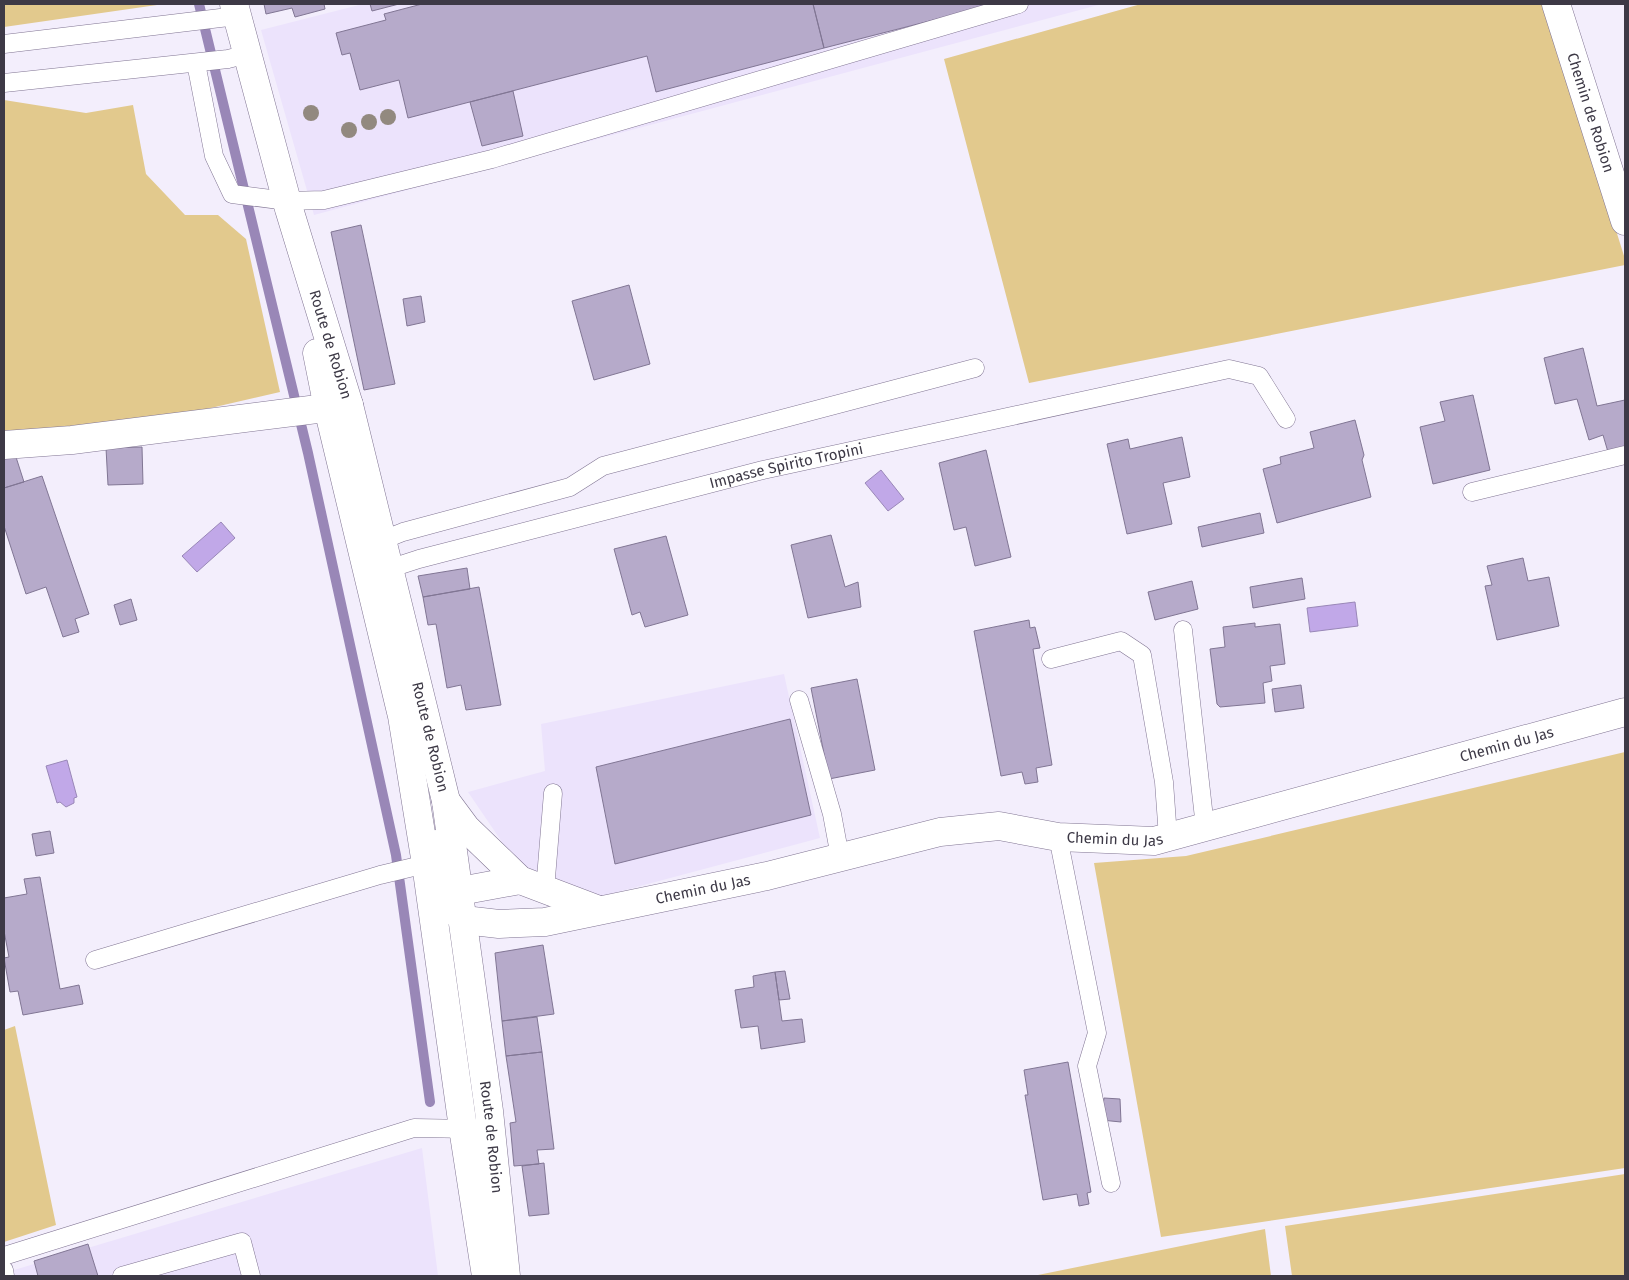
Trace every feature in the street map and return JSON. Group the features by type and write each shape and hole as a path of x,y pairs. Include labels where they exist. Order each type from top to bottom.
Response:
{"street":[{"name":"Chemin de Robion","path":"1556,4 1625,221"},
{"name":"Route de Robion","path":"236,10 288,205 380,572 446,801 458,904 491,1131 506,1276"},
{"name":"Route de Robion","path":"338,406 383,540 380,572 426,864 486,1276"},
{"path":"4,445 72,440 338,406"},
{"name":"Chemin du Jas","path":"458,904 499,924 545,922 767,876 940,832 999,826 1058,837 1154,841 1625,712"},
{"path":"402,716 420,753 444,891 458,904"},
{"path":"446,801 466,828 520,880 599,910"},
{"path":"437,941 440,920 458,904 520,880"}],"lane":[{"path":"196,63 214,156 232,194 288,205 324,200 492,159 1019,4"},
{"path":"4,44 236,10"},
{"path":"4,83 196,63 228,59 248,54"},
{"path":"383,540 403,532 570,486 603,466 976,368"},
{"name":"Impasse Spirito Tropini","path":"380,572 418,559 763,470 1229,369 1259,376 1286,419"},
{"path":"1472,492 1625,455"},
{"path":"1183,630 1205,827"},
{"path":"1051,659 1121,641 1142,655 1164,782 1168,837"},
{"path":"799,700 832,814 840,857"},
{"path":"546,890 553,793"},
{"path":"1058,837 1097,1033 1087,1066 1111,1184"},
{"path":"95,960 380,875 426,864"},
{"path":"4,1256 414,1128 463,1128 491,1131"},
{"path":"122,1276 242,1242 251,1276"},
{"path":"4,1270 5,1276"}],"shaded area":[{"path":"4,4 164,4 4,27"},
{"path":"363,4 1102,4 314,215 261,30"},
{"path":"1141,4 1545,4 1625,259 1625,265 1029,383 944,59"},
{"path":"4,100 86,113 133,105 146,174 185,215 218,215 246,239 280,392 133,426 4,435"},
{"path":"881,470 904,499 888,511 865,483"},
{"path":"221,522 235,538 197,572 182,556"},
{"path":"1355,602 1358,626 1310,632 1307,608"},
{"path":"784,674 820,838 599,897 519,867 468,792 545,771 541,724"},
{"path":"1625,752 1625,1168 1161,1237 1094,863 1186,856"},
{"path":"67,760 77,797 74,798 74,803 66,807 60,802 57,803 46,766"},
{"path":"15,1026 56,1225 4,1242 4,1030"},
{"path":"422,1148 438,1276 4,1276 4,1273"},
{"path":"1625,1174 1625,1276 1292,1276 1285,1226"},
{"path":"1265,1229 1271,1276 1033,1276"}],"building":[{"path":"264,4 324,4 325,9 295,17 292,8 266,14"},
{"path":"370,4 399,4 372,11"},
{"path":"422,4 813,4 824,48 656,92 647,56 408,118 399,80 360,90 350,53 342,55 336,33 386,20 384,14"},
{"path":"813,4 996,4 824,48"},
{"path":"513,91 523,136 482,146 470,102"},
{"path":"361,225 395,384 364,390 331,232"},
{"path":"629,285 650,364 594,380 572,301"},
{"path":"421,296 425,322 407,326 403,299"},
{"path":"1583,348 1597,406 1625,400 1625,447 1608,452 1603,435 1589,440 1577,399 1555,404 1544,358"},
{"path":"1473,395 1490,470 1433,484 1420,427 1445,421 1440,402"},
{"path":"1355,420 1364,455 1362,460 1371,497 1277,523 1263,469 1281,464 1280,457 1314,448 1310,432"},
{"path":"1182,437 1190,477 1163,483 1172,524 1127,534 1107,444 1128,439 1130,449"},
{"path":"142,447 143,484 108,485 106,448"},
{"path":"986,450 1011,557 975,566 966,527 954,530 939,463"},
{"path":"4,454 15,454 24,482 4,488"},
{"path":"42,476 89,614 75,619 79,632 63,637 46,587 26,594 4,526 4,488"},
{"path":"1260,513 1264,533 1202,547 1198,527"},
{"path":"831,535 845,587 858,582 861,607 808,618 791,545"},
{"path":"666,536 688,615 645,627 640,612 632,615 614,549"},
{"path":"1523,558 1528,581 1549,577 1559,626 1497,640 1485,586 1492,585 1487,566"},
{"path":"467,568 470,589 423,597 418,576"},
{"path":"1302,578 1305,599 1253,608 1250,587"},
{"path":"1192,581 1198,609 1155,620 1148,592"},
{"path":"479,587 501,705 466,710 461,685 447,688 436,624 428,625 423,597"},
{"path":"131,599 137,620 120,625 114,605"},
{"path":"1029,620 1030,628 1035,627 1040,648 1033,649 1052,765 1036,768 1038,782 1025,784 1022,772 1001,776 974,631"},
{"path":"1255,623 1255,627 1280,624 1285,664 1270,666 1272,681 1263,683 1265,703 1220,707 1217,704 1210,649 1225,647 1223,627"},
{"path":"857,679 875,770 829,779 811,688"},
{"path":"1301,685 1304,708 1275,712 1272,689"},
{"path":"790,719 811,815 615,864 596,767"},
{"path":"50,831 54,853 36,856 32,834"},
{"path":"40,877 60,989 79,985 83,1004 23,1015 18,991 10,992 4,958 9,957 4,931 4,898 27,894 24,879"},
{"path":"543,945 554,1014 502,1021 495,953"},
{"path":"785,971 790,999 779,1000 775,972"},
{"path":"775,972 782,1021 802,1019 805,1042 761,1049 758,1026 741,1028 735,990 754,987 753,976"},
{"path":"537,1017 542,1052 506,1056 502,1021"},
{"path":"542,1052 554,1149 537,1150 539,1164 514,1166 510,1123 516,1122 506,1056"},
{"path":"1068,1062 1091,1192 1087,1193 1089,1204 1079,1206 1077,1194 1043,1200 1025,1095 1028,1095 1024,1070"},
{"path":"1104,1098 1120,1099 1121,1122 1101,1120"},
{"path":"544,1163 549,1214 529,1216 522,1166"},
{"path":"88,1244 98,1276 38,1276 34,1261"}],"waterway":[{"path":"199,4 308,453 396,855 430,1102"}]}
